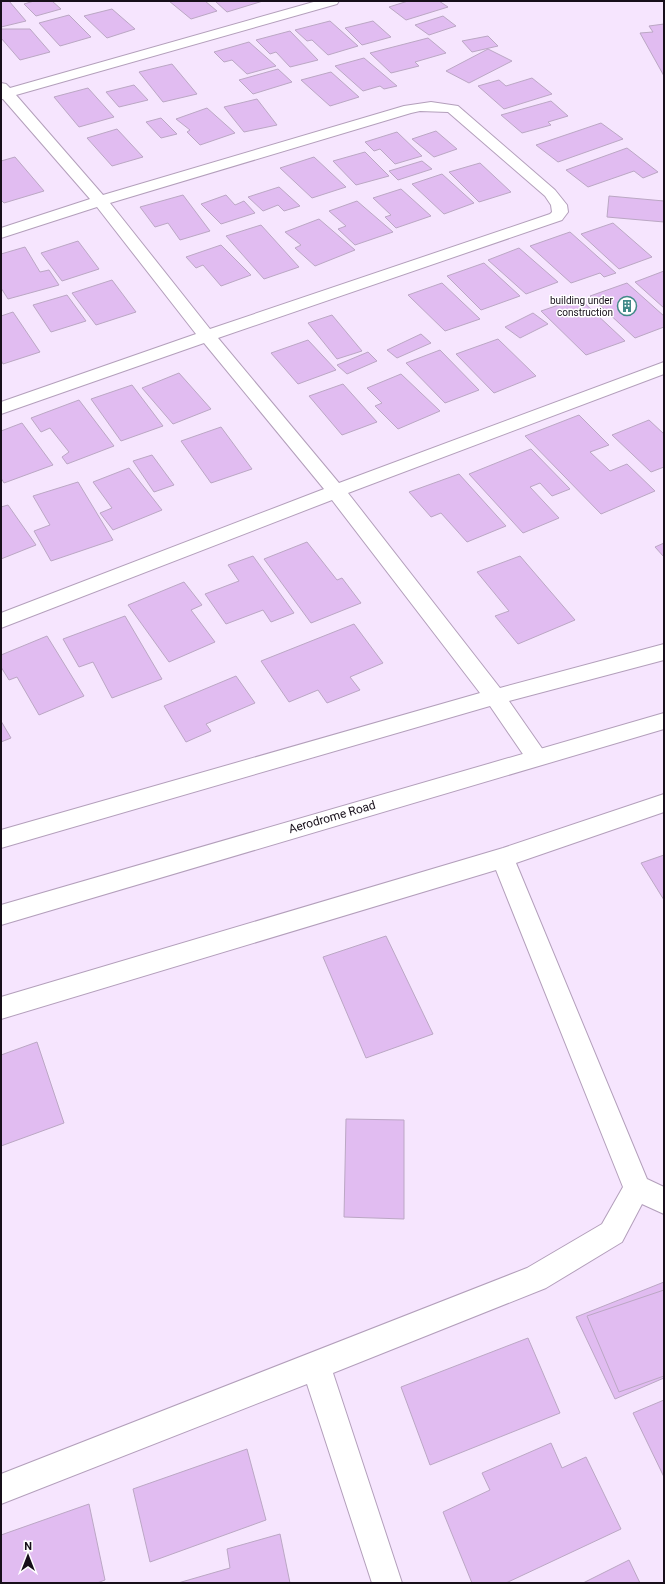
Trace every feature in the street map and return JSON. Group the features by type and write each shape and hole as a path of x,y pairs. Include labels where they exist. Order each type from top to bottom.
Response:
{"street":[{"path":"332,1 3,92 100,201 207,336 336,491 495,697 537,757"},
{"path":"1,232 408,109 430,106 442,106 453,109 550,193 558,205 560,212 556,217 1,408"},
{"path":"1,621 336,491 664,368"},
{"path":"1,840 495,697 664,652"},
{"name":"Aerodrome Road","path":"1,915 664,721"},
{"path":"1,1008 503,858 664,803"},
{"path":"503,858 637,1188 664,1201"},
{"path":"1,1489 536,1278 612,1233 637,1188"},
{"path":"316,1366 387,1583"}],"building":[{"path":"1,1 9,1 26,21 1,27"},
{"path":"34,1 52,1 61,9 36,16 24,4"},
{"path":"169,1 205,1 217,11 191,19"},
{"path":"215,1 263,1 227,12"},
{"path":"408,1 439,1 448,7 406,20 389,7"},
{"path":"112,9 135,29 107,38 84,16"},
{"path":"69,15 91,37 60,46 39,23"},
{"path":"443,16 456,26 429,35 415,25"},
{"path":"330,21 358,46 328,55 312,40 307,41 295,30"},
{"path":"373,21 391,37 362,45 345,28"},
{"path":"664,24 664,76 640,33 653,32 649,26"},
{"path":"1,29 30,29 50,52 20,60 1,38"},
{"path":"290,31 318,60 290,67 276,52 270,54 256,40"},
{"path":"488,36 498,46 472,52 462,41"},
{"path":"428,38 446,53 415,62 419,66 391,73 370,53"},
{"path":"249,42 276,66 247,74 232,60 224,62 214,52"},
{"path":"488,49 512,61 469,83 446,71"},
{"path":"364,58 397,86 384,89 380,86 363,91 335,66"},
{"path":"172,64 197,94 163,102 139,72"},
{"path":"278,69 292,82 253,94 239,80"},
{"path":"331,72 359,97 330,106 301,80"},
{"path":"532,78 552,94 504,109 478,86 499,80 506,86"},
{"path":"134,85 148,100 119,107 106,92"},
{"path":"88,88 114,117 79,127 54,97"},
{"path":"257,99 277,125 244,132 224,107"},
{"path":"551,101 568,116 548,122 551,125 522,133 501,115"},
{"path":"207,108 235,133 200,145 187,132 190,130 176,119"},
{"path":"161,118 177,134 161,138 146,122"},
{"path":"601,123 623,139 558,162 536,145"},
{"path":"117,129 143,157 112,166 87,138"},
{"path":"436,131 457,149 434,157 412,139"},
{"path":"397,132 422,156 395,164 380,149 374,151 365,142"},
{"path":"627,148 658,172 643,178 634,171 588,187 566,170"},
{"path":"365,152 389,176 356,185 333,161"},
{"path":"15,157 44,191 4,203 1,200 1,161"},
{"path":"314,157 346,187 312,198 280,168"},
{"path":"422,161 432,169 398,180 389,171"},
{"path":"480,163 511,192 479,202 449,172"},
{"path":"442,174 474,203 444,214 412,184"},
{"path":"279,187 300,206 284,211 278,205 263,211 248,197"},
{"path":"401,189 431,216 396,228 385,217 391,215 373,198"},
{"path":"183,195 210,231 180,240 168,223 155,227 140,207"},
{"path":"226,195 235,205 244,201 255,213 221,224 201,204"},
{"path":"609,196 664,201 664,222 607,217"},
{"path":"357,201 393,232 355,245 338,229 346,226 329,211"},
{"path":"319,219 355,250 315,266 295,248 301,245 285,232"},
{"path":"613,223 652,257 619,269 581,234"},
{"path":"261,225 299,267 264,279 226,236"},
{"path":"570,232 616,273 604,277 600,273 571,283 530,246"},
{"path":"78,241 99,269 62,281 41,253"},
{"path":"221,245 251,275 221,286 203,265 196,268 186,257"},
{"path":"25,247 40,272 49,270 59,285 8,299 1,288 1,254"},
{"path":"519,248 558,282 526,294 488,260"},
{"path":"484,263 520,296 481,310 447,276"},
{"path":"664,271 664,308 635,282"},
{"path":"112,280 136,312 96,325 72,293"},
{"path":"442,283 480,319 445,331 408,295"},
{"name":"building under construction","path":"627,283 664,316 664,327 635,338 590,296"},
{"path":"67,295 86,321 51,332 33,305"},
{"path":"579,298 625,341 586,355 541,311"},
{"path":"13,312 40,352 3,364 1,360 1,316"},
{"path":"533,313 548,324 520,338 505,327"},
{"path":"332,315 362,351 337,359 308,323"},
{"path":"421,334 431,343 397,358 387,350"},
{"path":"498,339 536,376 494,393 456,354"},
{"path":"308,340 336,370 298,384 271,353"},
{"path":"440,350 479,390 445,403 406,363"},
{"path":"368,352 377,361 347,374 337,365"},
{"path":"179,373 211,409 173,424 142,388"},
{"path":"401,374 440,411 398,429 375,406 382,403 367,388"},
{"path":"343,384 377,422 342,435 309,396"},
{"path":"132,385 163,426 121,441 91,399"},
{"path":"79,400 114,446 67,464 62,457 69,452 50,428 41,432 31,418"},
{"path":"579,415 609,445 590,452 610,471 627,464 655,491 601,514 525,436"},
{"path":"649,420 664,434 664,467 651,472 612,435"},
{"path":"22,423 53,465 4,483 1,478 1,431"},
{"path":"221,427 252,469 211,483 181,441"},
{"path":"531,449 570,489 552,496 540,483 530,487 559,518 523,533 469,474"},
{"path":"152,455 174,485 154,492 133,461"},
{"path":"129,468 162,510 113,530 100,513 112,508 93,482"},
{"path":"459,474 506,526 467,542 441,513 431,517 409,492"},
{"path":"78,482 113,540 51,561 34,531 50,525 33,496"},
{"path":"8,505 36,545 1,559 1,507"},
{"path":"307,542 337,580 342,578 361,603 311,623 264,559"},
{"path":"664,543 664,557 655,547"},
{"path":"253,556 294,613 271,622 263,610 226,624 205,594 239,581 228,565"},
{"path":"520,556 575,620 518,644 495,616 509,611 477,572"},
{"path":"184,582 202,605 191,610 215,642 169,662 128,605"},
{"path":"125,616 162,679 112,698 93,662 79,667 63,639"},
{"path":"354,624 383,663 350,677 360,690 327,703 318,690 289,702 261,661"},
{"path":"47,636 84,696 39,715 17,677 9,680 1,667 1,655"},
{"path":"236,676 255,703 206,724 211,731 186,742 164,706"},
{"path":"1,721 11,738 1,742"},
{"path":"664,855 664,900 641,863"},
{"path":"386,936 433,1034 366,1058 323,957"},
{"path":"37,1042 64,1123 1,1146 1,1055"},
{"path":"346,1119 404,1120 404,1219 344,1217"},
{"path":"664,1282 664,1378 615,1399 576,1317"},
{"path":"664,1290 664,1376 619,1392 587,1316"},
{"path":"528,1338 560,1413 430,1465 401,1387"},
{"path":"664,1400 664,1477 633,1413"},
{"path":"551,1443 562,1468 586,1457 621,1529 506,1583 472,1583 443,1512 490,1490 482,1473"},
{"path":"247,1449 266,1520 150,1562 133,1489"},
{"path":"89,1504 105,1580 97,1583 1,1583 1,1535"},
{"path":"280,1534 290,1583 178,1583 230,1568 227,1549"},
{"path":"629,1560 640,1583 583,1583"}],"place":[{"name":"building under construction","path":"627,306"}]}
